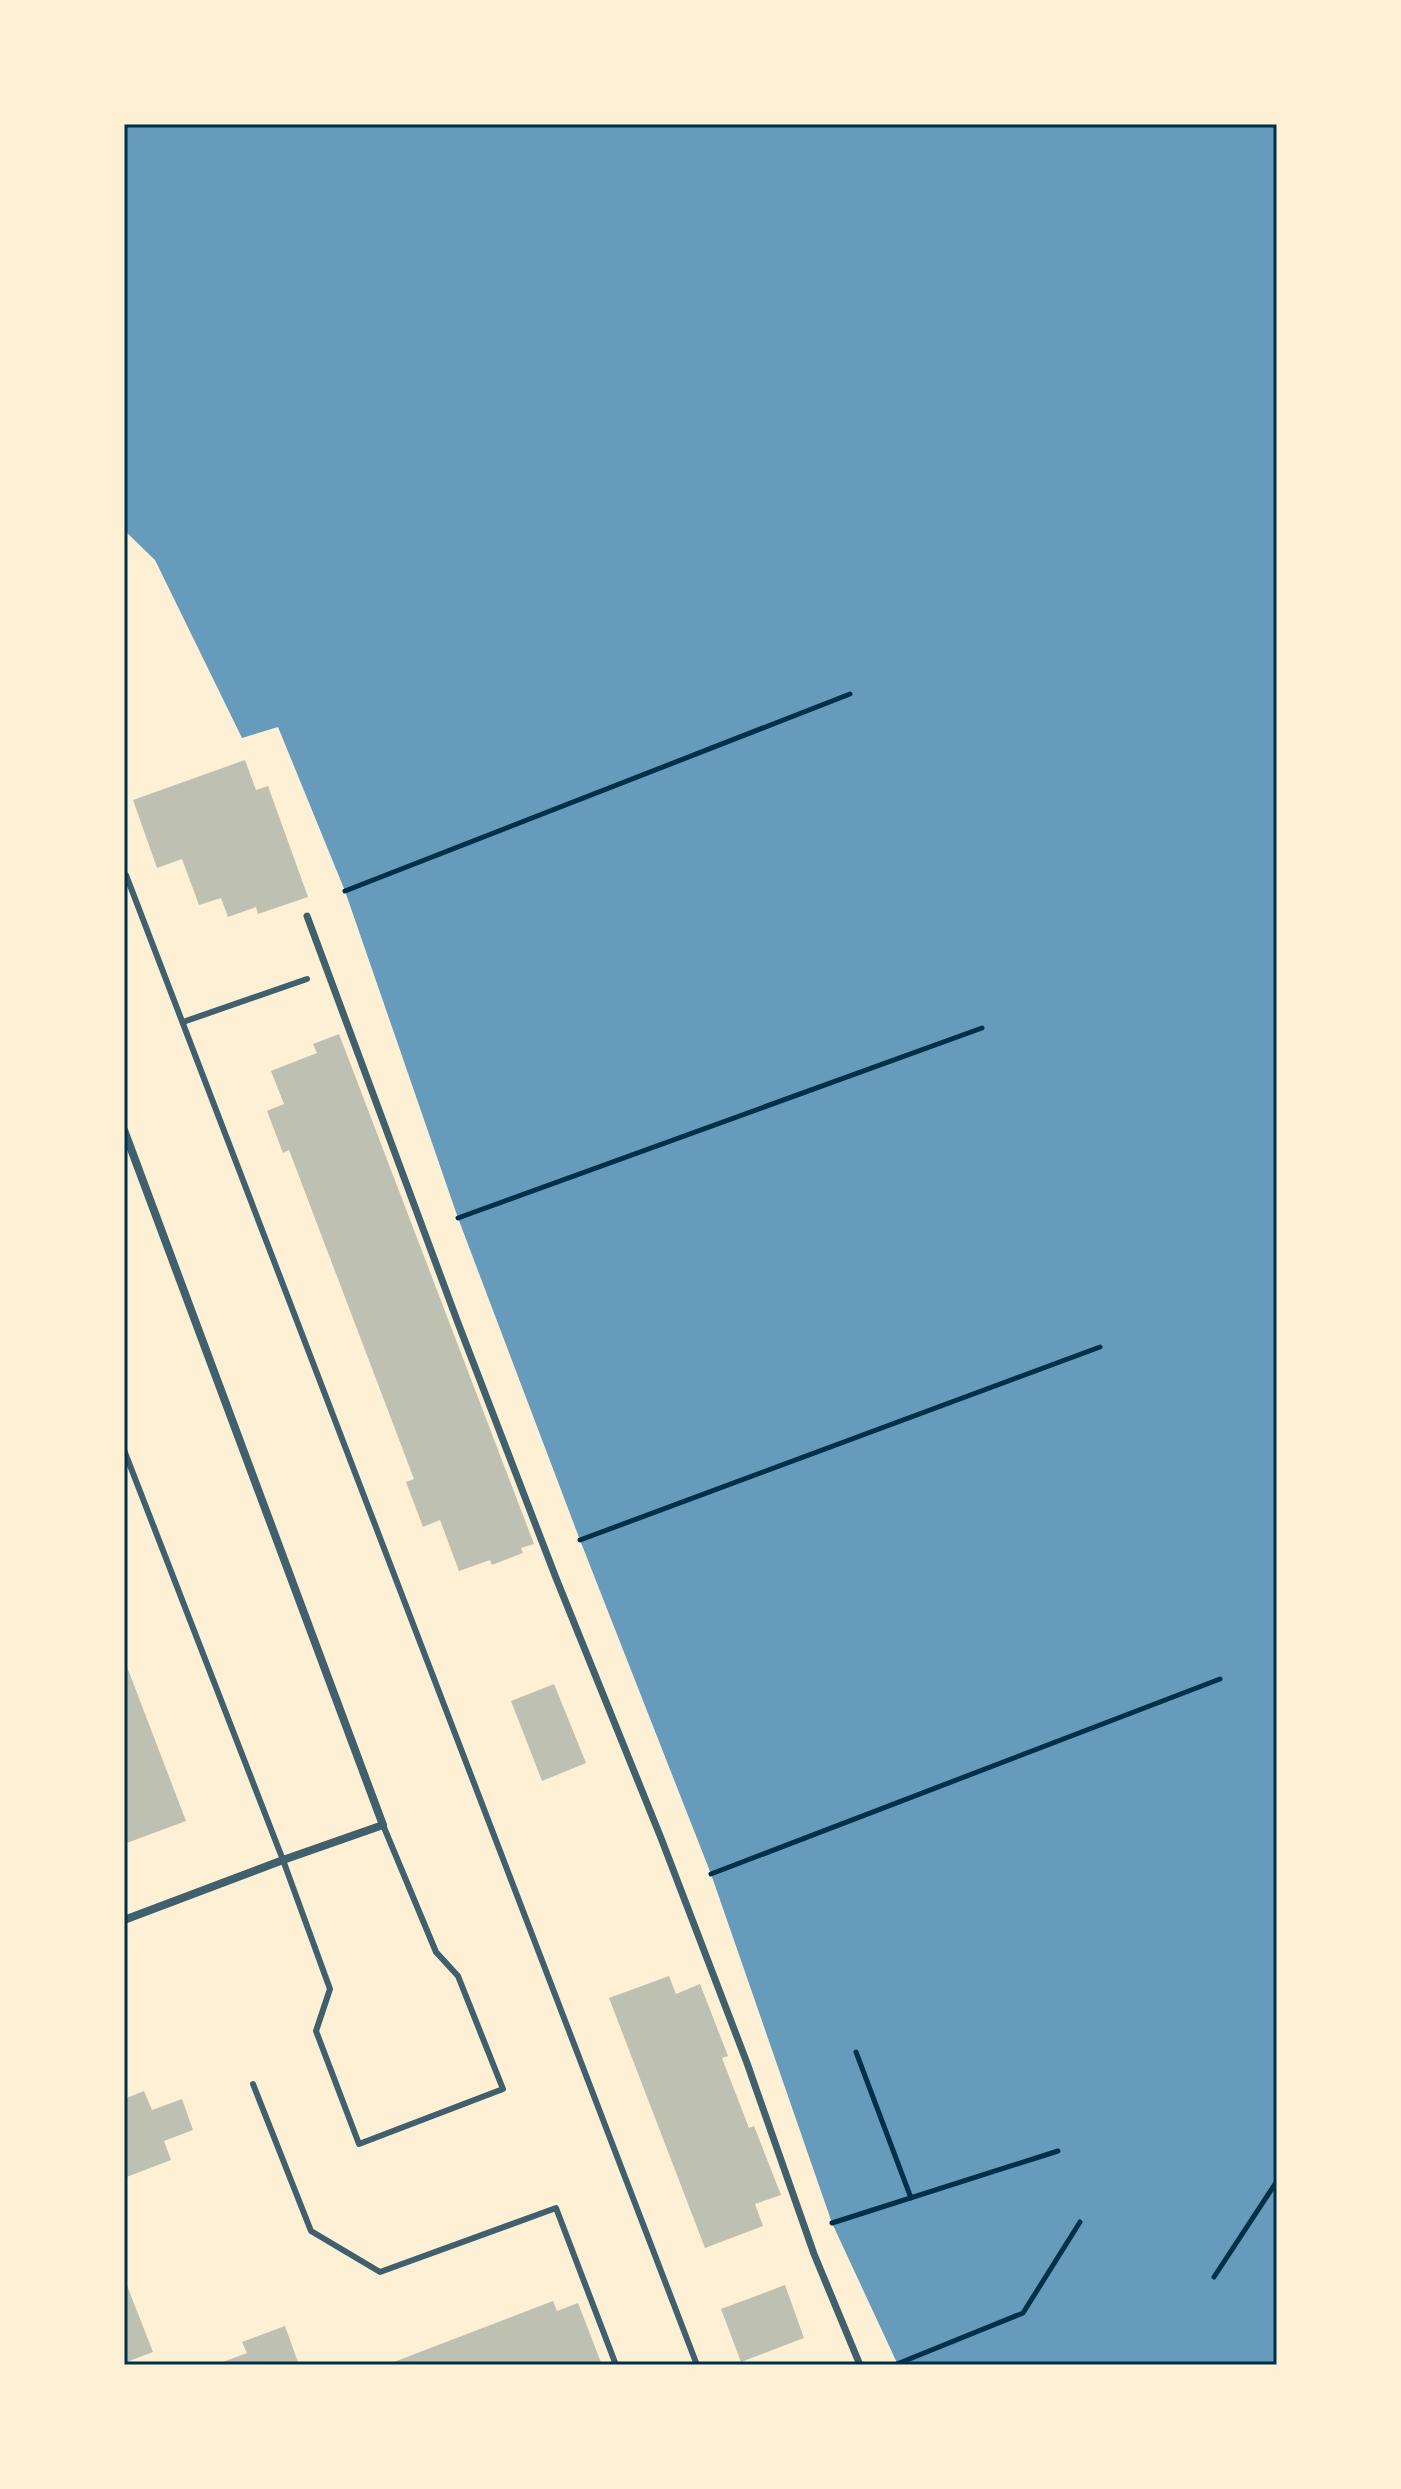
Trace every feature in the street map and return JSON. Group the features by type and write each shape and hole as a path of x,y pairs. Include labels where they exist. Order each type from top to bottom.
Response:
{"street":[{"path":"307,916 458,1323 661,1838 747,2063 814,2254 860,2365"},
{"path":"124,1130 383,1825 124,1920"}],"lane":[{"path":"126,875 697,2365"},
{"path":"183,1022 307,979"},
{"path":"124,1450 330,1989 316,2031 359,2144 503,2089 458,1976 436,1952 383,1825"},
{"path":"253,2084 311,2231 380,2272 556,2208 616,2365"}],"path":[{"path":"345,891 850,694"},
{"path":"458,1218 982,1028"},
{"path":"580,1540 1100,1347"},
{"path":"711,1874 1220,1679"},
{"path":"856,2052 911,2198"},
{"path":"832,2223 1058,2151"},
{"path":"1214,2277 1277,2181"},
{"path":"897,2364 1023,2313 1080,2222"}],"water":[{"path":"124,124 1277,124 1277,2365 898,2365 832,2223 711,1874 458,1218 345,891 278,727 242,738 155,560 124,530"}],"building":[{"path":"245,760 256,790 268,786 308,897 258,914 256,907 228,917 221,898 199,905 182,859 157,868 133,800"},
{"path":"339,1034 534,1544 521,1548 523,1553 492,1565 490,1560 459,1571 440,1520 423,1527 406,1482 414,1479 289,1150 283,1153 267,1111 284,1104 271,1071 317,1053 313,1044"},
{"path":"124,1659 186,1821 124,1844"},
{"path":"554,1684 586,1763 542,1781 511,1701"},
{"path":"669,1976 676,1994 700,1984 728,2056 722,2058 749,2128 754,2126 781,2195 755,2204 763,2226 705,2248 609,1998"},
{"path":"144,2091 152,2110 182,2099 193,2130 164,2141 171,2160 124,2178 124,2099"},
{"path":"124,2278 153,2352 124,2363"},
{"path":"785,2285 804,2338 741,2362 721,2309"},
{"path":"553,2301 557,2311 578,2303 602,2365 386,2365"},
{"path":"285,2326 299,2365 221,2365 247,2353 242,2342"}]}
